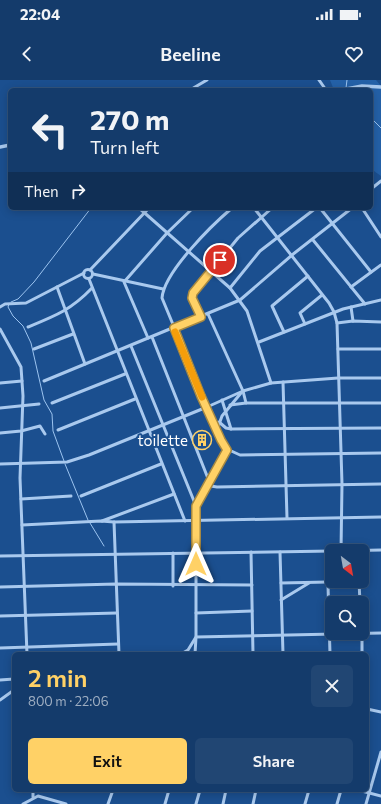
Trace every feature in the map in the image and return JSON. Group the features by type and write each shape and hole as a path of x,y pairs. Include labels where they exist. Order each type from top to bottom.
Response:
{"street":[{"path":"193,88 207,80"},
{"path":"352,88 362,86 381,87"},
{"path":"373,187 381,180"},
{"path":"141,210 230,288 240,300 247,311 259,342 272,383"},
{"path":"0,302 1,306 26,303 86,270 90,270 147,210"},
{"path":"124,282 167,234 191,210"},
{"path":"230,210 190,252 167,280 163,289 162,298 207,407 227,450 240,455 381,453"},
{"path":"256,210 322,295 334,312 337,323 342,484 340,544"},
{"path":"201,317 192,298 193,293 238,238 269,210"},
{"path":"230,288 260,251 313,210"},
{"path":"322,210 371,272"},
{"path":"44,381 240,300 292,255 350,210"},
{"path":"363,210 381,237"},
{"path":"313,240 365,304"},
{"path":"351,287 381,265"},
{"path":"90,270 93,274 124,282 163,289"},
{"path":"84,272 85,277 88,279 92,288 125,374 185,521"},
{"path":"88,279 93,274"},
{"path":"284,332 272,306 308,276"},
{"path":"124,282 184,416 212,486 381,484"},
{"path":"57,287 85,364"},
{"path":"28,327 65,312 81,300 92,288"},
{"path":"305,324 300,312 322,295"},
{"path":"259,342 334,312 381,300"},
{"path":"351,307 353,321"},
{"path":"208,314 243,391 246,403"},
{"path":"337,323 353,321 381,322"},
{"path":"0,329 21,367 23,406 21,431 21,500 28,652"},
{"path":"34,349 73,334"},
{"path":"131,346 196,506 195,652"},
{"path":"338,349 381,349"},
{"path":"52,403 125,374"},
{"path":"0,464 21,462 67,462 96,452 243,391 272,383 338,378 381,378"},
{"path":"0,383 22,381"},
{"path":"284,382 287,518"},
{"path":"217,430 219,422 230,405 243,391"},
{"path":"58,430 135,399"},
{"path":"222,400 228,424 231,429"},
{"path":"230,405 246,403 381,403"},
{"path":"0,408 39,404"},
{"path":"219,422 226,428 231,429 285,430 381,428"},
{"path":"0,433 21,431 40,426 45,434"},
{"path":"196,506 227,450"},
{"path":"81,496 161,464"},
{"path":"101,521 174,494"},
{"path":"21,500 72,496"},
{"path":"22,524 101,521 196,521 381,517"},
{"path":"114,522 119,652"},
{"path":"369,551 381,550"},
{"path":"0,556 325,551"},
{"path":"251,552 253,652"},
{"path":"280,552 283,652"},
{"path":"173,553 173,586"},
{"path":"281,583 325,582"},
{"path":"281,600 309,583"},
{"path":"0,587 116,584 173,586 252,585"},
{"path":"196,613 252,611"},
{"path":"0,616 117,613"},
{"path":"369,633 381,633"},
{"path":"196,637 325,634"},
{"path":"184,652 188,650 196,637"},
{"path":"330,640 330,652"},
{"path":"362,640 362,652"},
{"path":"0,648 118,644"},
{"path":"0,680 12,679"},
{"path":"0,700 12,691"},
{"path":"369,709 381,712"},
{"path":"366,804 381,752"},
{"path":"33,792 34,797"},
{"path":"108,804 113,792"},
{"path":"165,804 168,792"},
{"path":"196,804 199,792"},
{"path":"223,804 226,792"},
{"path":"253,804 256,792"},
{"path":"305,804 308,792"},
{"path":"337,804 340,792"},
{"path":"365,792 381,796"},
{"path":"24,804 38,796 66,804"}],"shaded area":[{"path":"330,80 376,80 381,86 381,176 374,171 373,168 373,88 333,88"}],"waterway":[{"path":"346,88 347,80"},
{"path":"373,120 381,128"},
{"path":"11,302 18,299 34,282 89,210"},
{"path":"9,304 8,307 13,316 23,326 31,343 44,400 52,414 53,431 64,461"},
{"path":"65,464 88,520"},
{"path":"90,523 104,546"}],"slow traffic":[{"path":"175,332 202,397"}],"place":[{"name":"toilette","path":"202,440"}],"route":[{"path":"196,564 196,506 227,450 201,396 174,328 201,317 192,298 193,293 220,260"}]}
